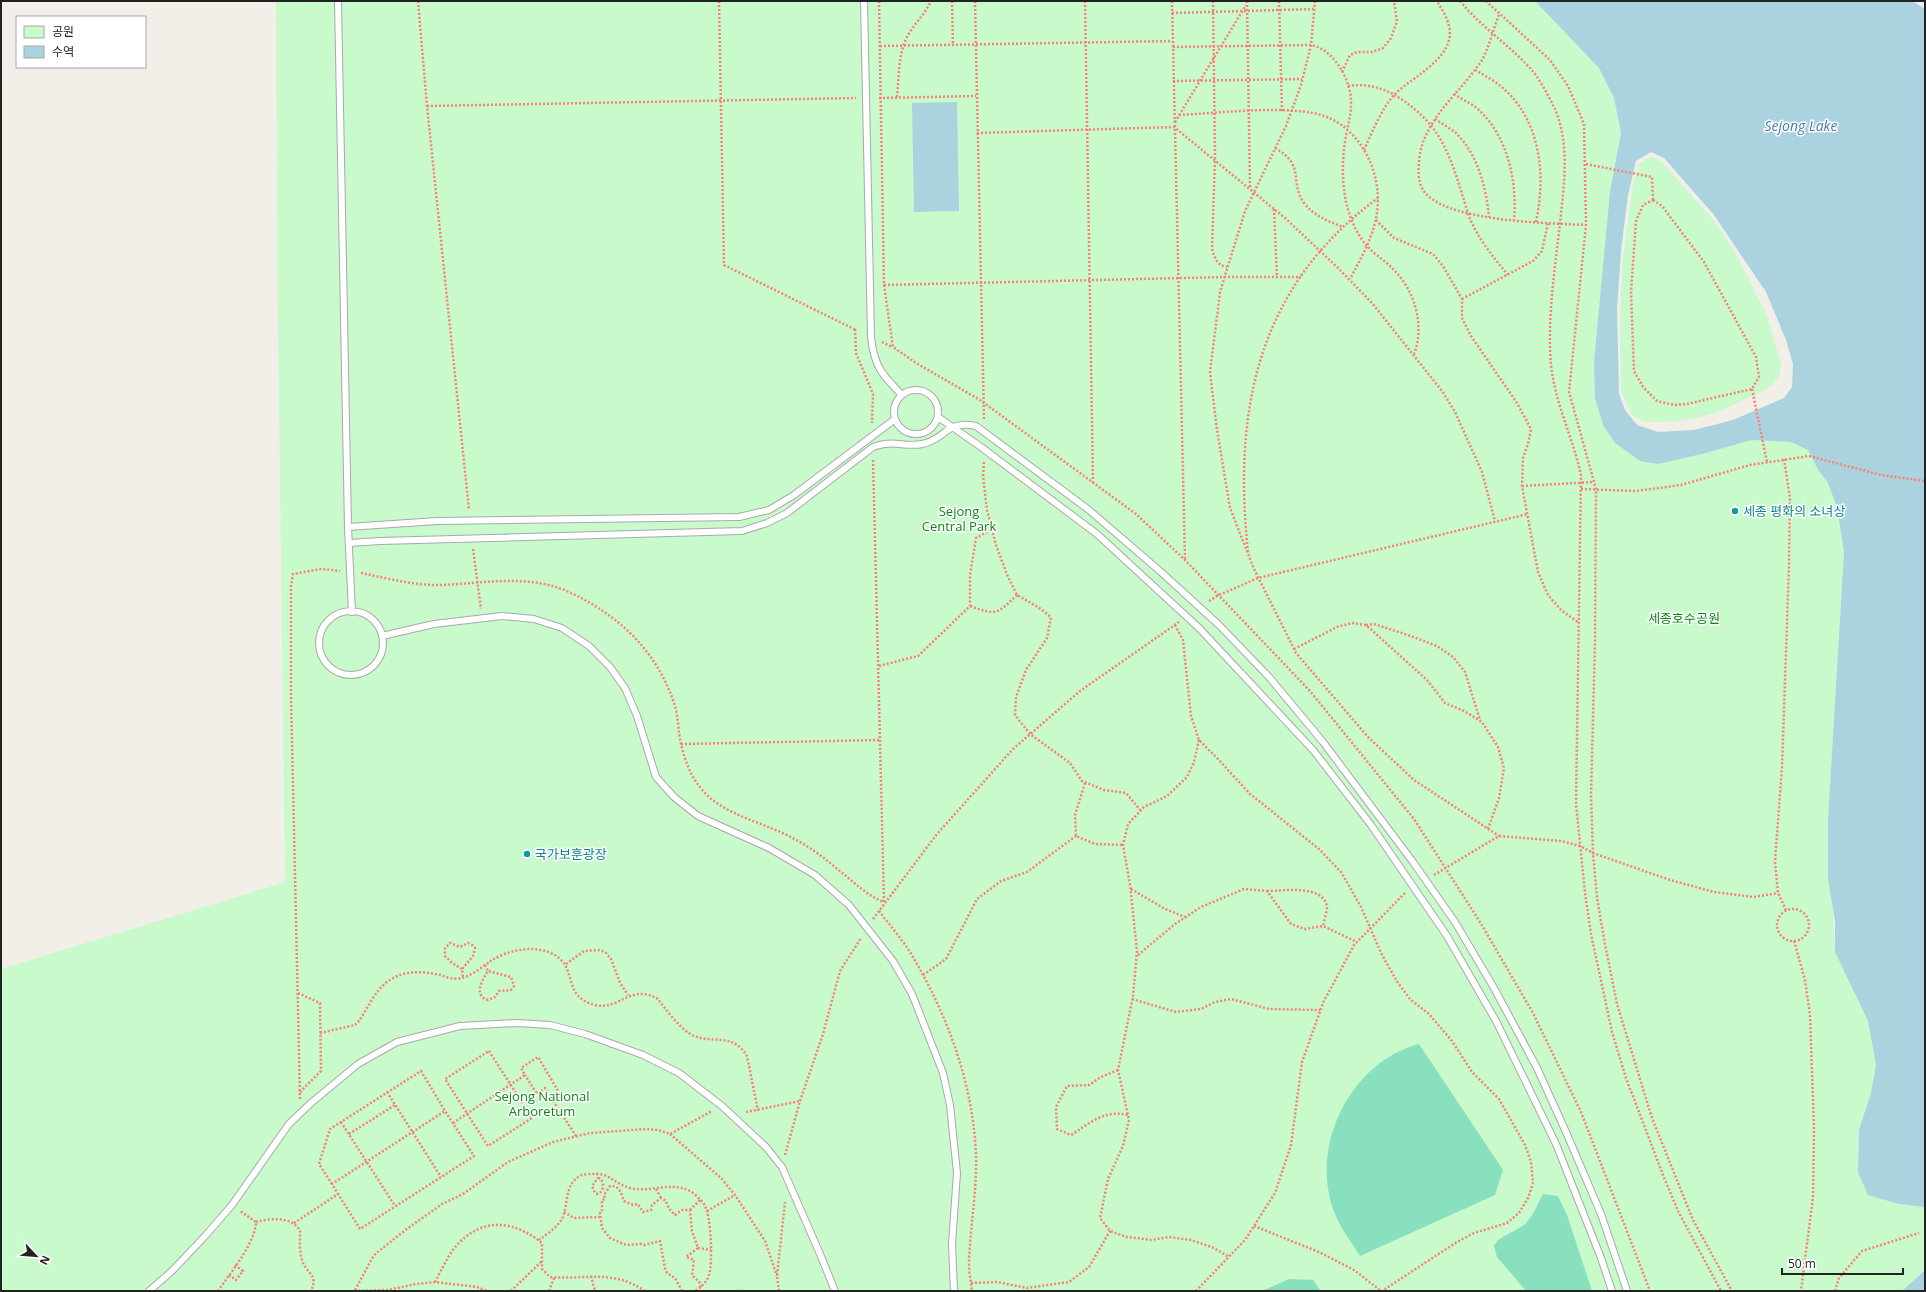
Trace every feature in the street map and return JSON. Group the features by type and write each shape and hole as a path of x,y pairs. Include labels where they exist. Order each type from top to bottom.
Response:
{"lane":[{"path":"338,1 348,527 350,543 352,612"},
{"path":"864,1 871,337 873,354 883,376 902,395"},
{"path":"913,390 928,392 937,404 938,417 930,429 918,434 904,430 895,418 895,403 902,395 913,390"},
{"path":"938,417 981,447 1097,534 1187,617 1313,750 1371,825 1447,936 1496,1021 1556,1144 1601,1258 1612,1291"},
{"path":"348,527 470,521 739,518 769,510 794,495 895,418"},
{"path":"350,543 472,538 742,531 767,523 787,513 873,447 886,443 905,446 923,444 938,438 951,427 964,424 976,426 1089,510 1200,608 1269,677 1318,736 1456,922 1537,1068 1601,1214 1627,1291"},
{"path":"352,612 365,614 373,620 379,628 382,636 382,650 378,660 371,668 362,674 340,674 330,668 324,660 320,650 319,640 322,630 327,622 335,615 352,612"},
{"path":"382,636 434,624 482,617 502,616 534,619 562,628 589,646 610,668 625,688 637,716 656,777 674,797 698,816 769,848 815,875 849,905 893,961 912,994 943,1073 950,1105 957,1173 952,1244 954,1291"},
{"path":"148,1291 172,1271 206,1235 230,1206 289,1124 358,1064 397,1042 460,1026 517,1023 550,1025 585,1034 643,1055 678,1072 722,1106 766,1147 782,1167 834,1291"}],"path":[{"path":"418,1 426,106 470,521"},
{"path":"719,1 724,266 892,347"},
{"path":"897,97 900,59 907,37 927,9 930,1"},
{"path":"952,1 953,45"},
{"path":"1085,1 1084,43 1093,482"},
{"path":"1172,1 1185,560"},
{"path":"1213,1 1215,159 1212,249 1216,260 1221,266 1227,267"},
{"path":"1279,1 1282,111"},
{"path":"1315,1 1311,45 1302,79 1291,111 1245,211 1227,267 1220,292 1210,372 1217,430 1230,508 1258,578 1294,649 1368,737 1414,780 1499,836 1561,841 1580,846 1593,853 1670,880 1714,892 1754,897 1778,893"},
{"path":"1342,72 1350,55 1357,52 1372,52 1383,48 1391,38 1397,21 1394,1"},
{"path":"1364,150 1376,125 1394,95 1431,65 1441,55 1447,46 1450,31 1448,21 1437,1"},
{"path":"1460,1 1470,13 1531,69 1544,87 1555,110 1563,142 1564,162 1560,224 1552,302 1551,364 1557,397 1576,452 1581,483 1576,804 1585,893 1597,965 1612,1032 1626,1078 1662,1175 1678,1211 1721,1291"},
{"path":"1486,1 1550,60 1568,86 1584,124 1586,164 1586,225 1569,392 1596,489 1595,641 1591,795 1593,853 1604,944 1617,1004 1652,1118 1693,1220 1732,1291"},
{"path":"1174,123 1247,2"},
{"path":"1247,2 1250,188"},
{"path":"1172,13 1315,9"},
{"path":"1499,14 1483,58 1431,124 1420,152 1418,172 1420,185 1426,194 1437,201 1467,212 1489,217 1514,220 1586,225"},
{"path":"880,46 1172,41"},
{"path":"1173,47 1280,45 1318,46 1327,53 1342,72 1348,86 1351,112 1344,154 1343,179 1346,202 1352,218 1367,246 1401,278 1412,298 1419,319 1419,330 1414,354"},
{"path":"1475,70 1494,81 1512,96 1530,124 1536,143 1539,160 1540,204 1536,222"},
{"path":"1173,81 1302,79"},
{"path":"1348,86 1367,85 1394,95 1421,113 1431,124 1438,134 1452,164 1467,212 1480,238 1508,275"},
{"path":"1454,94 1482,113 1504,147 1515,189 1514,220"},
{"path":"426,106 976,96"},
{"path":"1179,115 1282,111 1313,113 1326,117 1347,130 1360,141 1377,183 1378,198 1376,220 1367,246 1350,280"},
{"path":"1435,119 1455,132 1469,149 1479,170 1488,204 1489,217"},
{"path":"977,133 1174,127 1255,192 1321,250 1372,303 1414,354 1455,412 1482,472 1495,521"},
{"path":"1275,148 1288,157 1294,165 1300,194 1304,202 1319,217 1343,227"},
{"path":"1586,164 1652,177 1653,200"},
{"path":"1248,555 1243,488 1244,448 1249,405 1257,368 1272,327 1301,277 1321,250 1343,227 1378,198"},
{"path":"1653,200 1643,205 1636,221 1631,292 1634,371 1643,387 1657,401 1674,404 1687,404 1752,389"},
{"path":"1653,200 1662,206 1704,262 1756,357 1759,377 1752,389 1767,462"},
{"path":"1274,209 1277,277"},
{"path":"1376,220 1394,238 1433,254 1452,279 1462,299 1462,318 1471,336 1518,403 1531,429 1523,458 1522,486 1538,572 1548,595 1561,610 1580,623"},
{"path":"1462,299 1533,260 1542,251 1548,223"},
{"path":"884,285 1225,277 1301,277"},
{"path":"855,329 856,353 873,394 872,436"},
{"path":"873,447 884,902"},
{"path":"1581,489 1636,491 1681,485 1767,462 1809,456 1881,475 1925,481"},
{"path":"1784,459 1790,498 1790,513 1782,767 1775,862 1778,893 1786,910"},
{"path":"1522,486 1594,482"},
{"path":"1200,608 1217,596 1258,578 1528,514"},
{"path":"878,666 918,656 970,606 970,575 976,538 992,528"},
{"path":"472,538 476,582 482,617"},
{"path":"301,1113 292,703 291,586 293,574 306,570 321,569 351,572 422,584 514,580 551,586 567,591 596,605 612,616 634,637 661,676 675,706 681,744 692,774 700,787 714,801 731,811 795,839 835,867 872,898 884,902"},
{"path":"970,606 989,613 1001,611 1018,595"},
{"path":"782,1167 800,1101 823,1034 840,971 884,902 937,834 1013,749 1080,691 1187,617"},
{"path":"1294,649 1337,627 1352,623 1366,625 1374,624 1437,646 1453,657 1465,672 1480,720 1498,747 1504,768 1499,798 1488,829"},
{"path":"1175,625 1183,640 1191,716 1199,740 1250,794 1329,858 1350,888 1382,955 1398,983 1410,999 1430,1014 1452,1041 1472,1072 1499,1099 1525,1145 1531,1162 1533,1183 1528,1198 1519,1213 1507,1223 1474,1233 1457,1242 1382,1291 1354,1270 1319,1252 1254,1226"},
{"path":"1366,625 1427,680 1445,703 1480,720"},
{"path":"681,744 880,740"},
{"path":"1199,740 1194,762 1187,777 1167,796 1144,807 1128,824 1123,845 1130,889 1137,955 1132,999 1118,1070 1129,1120 1123,1146 1108,1179 1100,1218 1110,1231 1127,1237 1151,1240 1169,1237 1191,1240 1214,1248 1229,1257"},
{"path":"1076,836 1075,815 1085,782"},
{"path":"1076,836 1095,844 1123,845"},
{"path":"923,975 946,959 977,899 1001,881 1027,872 1076,836"},
{"path":"1426,880 1499,836"},
{"path":"1196,1291 1245,1240 1276,1193 1291,1145 1302,1062 1320,1010 1357,942 1403,895 1414,888"},
{"path":"1130,889 1185,918"},
{"path":"1137,955 1201,907 1244,889 1267,891 1307,890 1322,897 1327,907 1323,926"},
{"path":"1267,891 1278,903 1291,924 1305,929 1323,926 1357,942"},
{"path":"1797,909 1807,915 1810,926 1804,937 1794,941 1783,938 1777,929 1778,918 1786,910 1797,909"},
{"path":"1794,941 1805,980 1810,1015 1814,1129 1813,1197 1801,1291"},
{"path":"462,968 445,956 445,948 450,943 460,947 468,943 472,944 475,948 473,956 462,968 462,978"},
{"path":"320,1033 355,1025 383,986 397,976 411,972 462,978 505,953 527,949 549,952 558,956 566,964 574,990 585,1000 602,1006 618,1002 628,995 645,994 653,996 658,999 681,1026 694,1036 725,1040 743,1050 750,1067 758,1111"},
{"path":"566,964 584,951 600,950 606,953 611,959 620,982 628,995"},
{"path":"485,965 488,971 511,977 514,986 511,990 500,991 495,997 488,1000 480,993 481,984 488,971"},
{"path":"298,993 320,1003 321,1071 300,1092"},
{"path":"1132,999 1176,1012 1201,1009 1215,1002 1231,999 1269,1010 1320,1010"},
{"path":"489,1051 510,1085 532,1118 488,1146 445,1079 489,1051"},
{"path":"553,1101 561,1096 538,1057 521,1068 537,1094 546,1088 553,1101 576,1136"},
{"path":"1118,1070 1101,1077 1089,1085 1067,1086 1056,1107 1057,1129 1071,1134 1092,1119 1120,1113 1128,1115"},
{"path":"420,1071 474,1156 360,1229 319,1164 330,1129 387,1092 420,1071"},
{"path":"453,1123 525,1075"},
{"path":"387,1092 441,1177"},
{"path":"730,1114 758,1111 800,1101"},
{"path":"349,1134 395,1105"},
{"path":"670,1134 722,1106"},
{"path":"332,1184 446,1111"},
{"path":"341,1122 396,1206"},
{"path":"487,1291 477,1287 435,1282 416,1284 388,1290 355,1290 374,1255 435,1208 463,1194 508,1162 553,1142 576,1136 590,1133 646,1129 658,1130 670,1134 721,1178 765,1241 777,1276 779,1291"},
{"path":"597,1173 598,1178 601,1179 604,1186 598,1194 593,1191 592,1186 598,1178"},
{"path":"539,1240 551,1232 562,1218 567,1196 573,1180 581,1175 601,1173 629,1188 649,1190 670,1186 679,1187 690,1191 705,1205 707,1211 711,1250 709,1275 701,1288 695,1291"},
{"path":"777,1276 788,1180"},
{"path":"661,1198 652,1205 651,1210 643,1212 638,1204 633,1205 624,1201 621,1191 612,1185 608,1188 608,1191 604,1195 605,1199 602,1200 603,1202 600,1217 603,1231 610,1238 626,1245 644,1245 660,1241 667,1273 674,1278 682,1291"},
{"path":"656,1189 661,1198 666,1200 670,1209 675,1215 682,1210 690,1210 700,1200"},
{"path":"294,1223 338,1194"},
{"path":"707,1211 734,1195"},
{"path":"230,1206 256,1222 274,1219 294,1223 300,1231 303,1264 314,1278 314,1284 310,1291"},
{"path":"690,1210 692,1232 698,1248"},
{"path":"564,1211 574,1218 600,1217"},
{"path":"218,1291 251,1241 256,1229 256,1222"},
{"path":"435,1282 456,1246 474,1230 499,1224 527,1231 542,1242 542,1269 550,1277 613,1277 637,1285 645,1291"},
{"path":"971,1283 997,1282 1027,1288 1069,1282 1089,1267 1110,1231"},
{"path":"1835,1291 1839,1278 1862,1251 1919,1233"},
{"path":"701,1288 700,1283 692,1275 694,1260 686,1257 698,1248 711,1250"},
{"path":"511,1291 542,1260"},
{"path":"229,1275 236,1280 243,1270 235,1265"},
{"path":"591,1276 594,1291"},
{"path":"549,1291 554,1278"},
{"path":"735,1291 745,1291"}],"green space":[{"name":"Sejong Central Park","path":"276,1 1535,1 1599,68 1614,98 1621,133 1610,191 1594,362 1595,399 1602,423 1615,443 1640,461 1658,464 1752,440 1791,442 1808,450 1818,470 1828,483 1838,507 1844,552 1828,819 1835,952 1868,1021 1876,1065 1871,1093 1921,1207 1925,1207 1925,1270 1902,1291 1,1291 1,969 285,882 277,249"},
{"path":"1653,157 1662,162 1716,223 1738,258 1766,313 1781,364 1779,376 1772,385 1757,394 1720,411 1694,419 1665,422 1644,422 1632,415 1621,391 1620,312 1623,257 1633,184 1640,162"},
{"path":"1419,1044 1503,1170 1495,1195 1360,1256 1337,1220 1328,1188 1327,1162 1332,1136 1341,1111 1355,1088 1373,1069 1394,1054"},
{"path":"1543,1194 1558,1196 1567,1215 1592,1291 1526,1291 1497,1257 1494,1246 1496,1242 1527,1222"},
{"path":"1289,1279 1313,1280 1321,1291 1262,1291"}],"water":[{"name":"Sejong Lake","path":"1535,1 1912,1 1925,9 1925,1207 1899,1204 1868,1195 1858,1172 1859,1130 1871,1093 1876,1065 1868,1021 1835,952 1835,921 1828,879 1828,819 1844,552 1837,507 1828,483 1818,470 1808,450 1791,442 1752,440 1658,464 1640,461 1615,443 1603,425 1595,399 1594,362 1610,191 1621,133 1614,98 1599,68","holes":["1651,152 1664,158 1714,215 1766,292 1786,340 1793,364 1792,387 1784,398 1733,420 1694,430 1658,432 1637,425 1625,410 1619,394 1617,309 1621,251 1628,195 1636,161"]},
{"path":"957,102 959,211 914,212 912,103"},
{"path":"1925,1270 1925,1291 1902,1291"}],"place":[{"name":"세종 평화의 소녀상","path":"1735,511"},
{"name":"국가보훈광장","path":"527,854"}],"park label":[{"name":"세종호수공원","path":"1684,618"},
{"name":"Sejong National Arboretum","path":"542,1104"}]}
